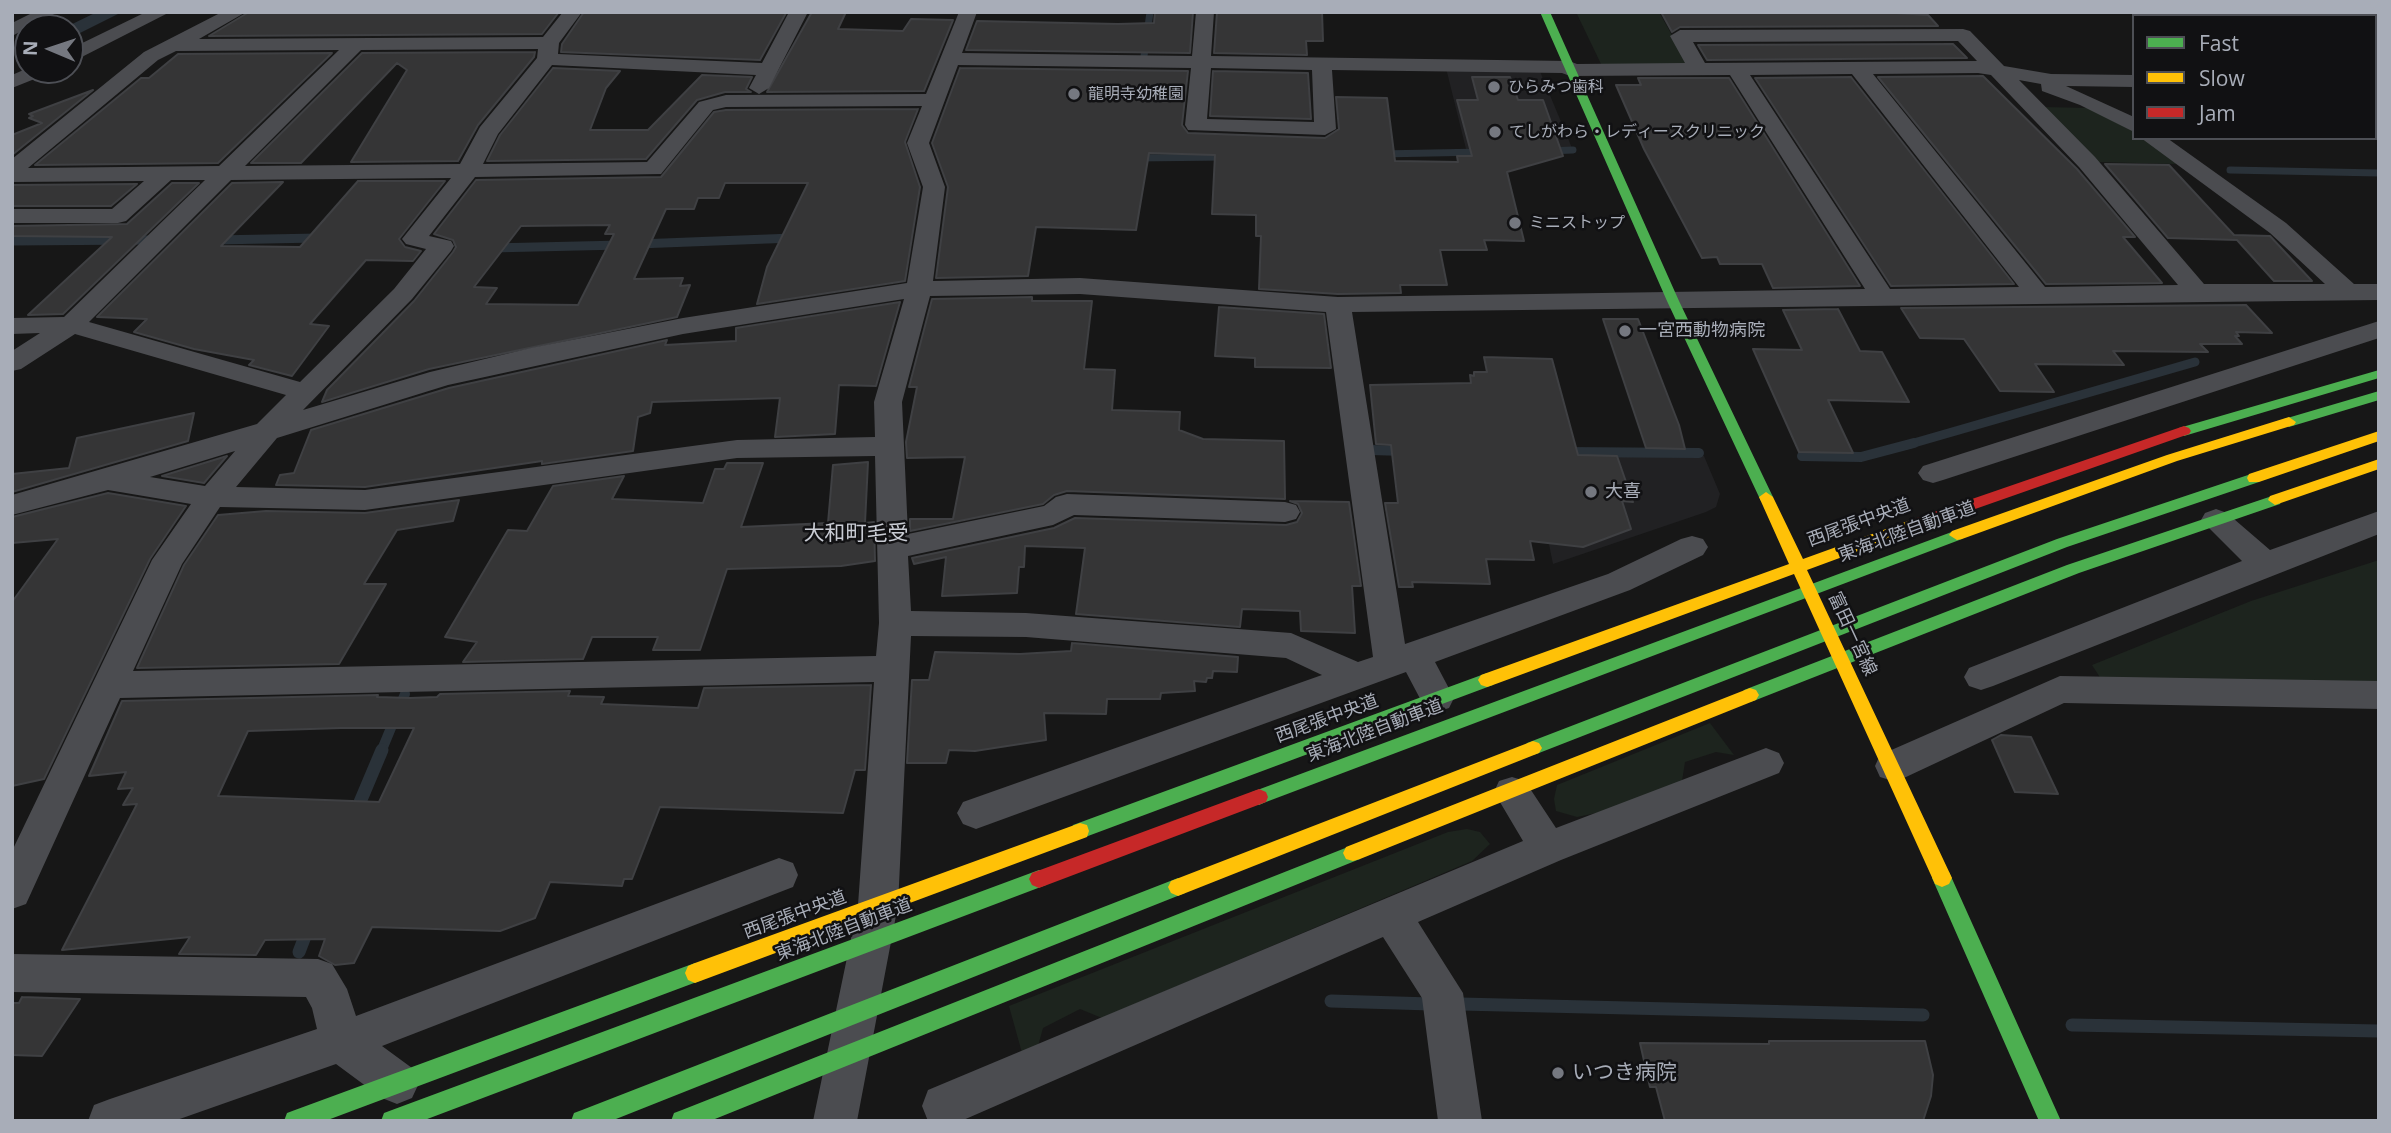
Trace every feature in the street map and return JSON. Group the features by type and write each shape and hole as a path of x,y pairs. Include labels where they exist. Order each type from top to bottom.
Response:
{"main road":[{"name":"富田一宮線","path":"1545,12 1673,301 1893,766 2050,1121"},
{"name":"西尾張中央道","path":"295,1121 394,1102 878,905 1798,565 2159,439 2379,374"},
{"name":"東海北陸自動車道","path":"394,1102 2016,513 2172,458 2379,395"},
{"path":"582,1121 1883,611 2062,543 2379,436"},
{"path":"682,1121 1513,792 1843,658 2073,569 2379,464"}],"street":[{"path":"12,30 49,12"},
{"path":"84,50 161,12"},
{"path":"12,170 150,56 237,12"},
{"path":"12,892 168,560 212,498 267,431 402,294 442,246 414,239 468,171 488,132 548,51 573,12"},
{"path":"751,101 799,12"},
{"path":"835,1121 878,905 895,623 888,402 919,289 934,187 918,143 968,12"},
{"path":"1205,12 1196,125 1325,129 1322,63"},
{"path":"1698,69 1680,36 1963,35 2087,162 2197,292"},
{"path":"170,44 355,45 548,51 695,68 769,69"},
{"path":"12,363 71,325 355,45"},
{"path":"949,59 1570,68 1997,69 2024,76 2087,101 2132,125"},
{"path":"1735,68 1883,298"},
{"path":"1858,68 2039,296"},
{"path":"2024,76 2132,81"},
{"path":"12,175 653,169 706,106 726,101 933,100"},
{"path":"2154,140 2278,228 2348,292"},
{"path":"12,216 118,216 165,174"},
{"path":"12,505 107,480 440,378 531,356 735,317 919,289 1080,286 1338,305 2197,292 2379,292"},
{"path":"1338,305 1403,658 1437,698"},
{"path":"12,326 71,325 306,392"},
{"path":"1933,473 2379,329"},
{"path":"2020,486 2024,443"},
{"path":"107,480 212,498 365,500 737,449 889,446"},
{"path":"893,548 1053,515 1067,504 1284,512"},
{"path":"2216,520 2265,564"},
{"path":"1982,677 2265,564 2379,522"},
{"path":"976,813 1619,582 1692,547"},
{"path":"895,623 1026,625 1291,646 1356,676"},
{"path":"2035,655 2060,689"},
{"path":"111,685 892,669"},
{"path":"1893,766 2060,689 2379,695"},
{"path":"944,1106 1548,848 1766,763"},
{"path":"1513,792 1548,848"},
{"path":"110,1121 341,1042 779,875"},
{"path":"1391,915 1442,993 1460,1121"},
{"path":"12,973 318,978 332,1003 341,1042 394,1102"}],"shaded area":[{"path":"97,12 122,12 84,31 84,18"},
{"path":"1576,12 1659,12 1688,64 1601,64"},
{"path":"1446,68 1539,69 1572,148 1466,149"},
{"path":"2042,107 2089,108 2132,131 2132,140 2146,140 2177,164 2096,162"},
{"path":"1530,451 1704,456 1720,494 1716,507 1706,512 1553,564"},
{"path":"2379,560 2379,685 2101,679 2092,665 2251,601"},
{"path":"1710,723 1734,755 1716,752 1685,762 1682,781 1611,810 1577,817 1556,811 1554,799 1557,785"},
{"path":"1467,829 1480,832 1490,844 1472,861 1102,1018 1080,1009 1043,1028 1038,1046 1022,1053 1009,1006 1448,832"}],"building":[{"path":"249,12 559,12 542,34 209,36"},
{"path":"584,12 786,13 760,60 561,52 562,44"},
{"path":"812,12 846,12 838,29 903,31 911,19 953,20 924,91 767,92"},
{"path":"1155,12 1193,12 1190,53 966,50 977,21 1154,23"},
{"path":"1217,12 1322,12 1323,41 1306,41 1307,55 1214,53"},
{"path":"1661,12 1879,12 1928,15 1938,26 1680,27 1672,32"},
{"path":"1953,44 1967,58 1707,60 1698,45"},
{"path":"535,52 534,57 478,125 458,161 351,162 407,70 397,63 301,163 251,163 362,53"},
{"path":"332,53 218,163 35,165 141,78 149,78 178,54"},
{"path":"553,68 620,71 606,88 590,130 648,130 702,75 752,77 746,89 751,92 725,92 697,100 646,159 487,161 500,135"},
{"path":"960,68 1188,71 1182,125 1188,133 1325,138 1339,129 1336,97 1387,98 1395,161 1458,162 1457,156 1472,156 1457,100 1478,100 1472,77 1510,77 1518,100 1543,100 1563,156 1507,172 1524,241 1484,240 1487,250 1440,250 1447,285 1400,285 1401,293 1338,294 1259,289 1261,236 1256,236 1256,215 1212,214 1215,155 1149,153 1136,230 1036,227 1028,276 936,278 948,187 932,143"},
{"path":"1213,71 1308,73 1311,119 1210,116"},
{"path":"1983,76 2077,169 2135,237 2123,237 2162,283 2046,284 1878,77"},
{"path":"1851,77 2014,284 1891,286 1755,78"},
{"path":"1638,78 1729,78 1860,286 1773,288 1762,264 1720,264 1717,257 1702,258 1644,149 1616,85 1641,85"},
{"path":"93,90 12,155 12,135 42,123 29,118 33,116 29,114"},
{"path":"918,109 905,142 920,187 905,281 757,304 767,267 808,183 725,183 719,198 698,198 694,209 666,209 634,279 683,278 680,286 690,285 677,317 429,369 322,402 327,390 414,301 453,252 456,247 453,240 434,234 476,180 661,177 714,112","holes":["610,225 605,234 614,234 578,305 486,304 497,288 474,287 521,226"]},
{"path":"2105,164 2169,165 2234,235 2270,236 2312,281 2274,281 2237,240 2168,238"},
{"path":"358,181 445,181 399,239 405,247 421,251 413,261 366,260 310,324 329,326 292,376 249,365 254,360 194,349 134,332 147,319 97,317 232,183 283,182 221,246 300,247"},
{"path":"172,183 199,183 63,314 28,315 112,237 12,236 12,226 127,224"},
{"path":"137,184 111,206 12,206 12,185"},
{"path":"1032,297 1032,301 1092,301 1084,369 1115,370 1112,410 1180,412 1179,430 1203,439 1284,441 1285,499 1067,491 1054,495 1043,504 910,531 910,519 953,519 965,457 907,458 906,442 917,387 909,387 932,299"},
{"path":"900,302 876,386 839,385 835,434 775,437 780,398 652,402 650,413 638,417 633,451 542,464 542,461 365,487 276,485 280,475 294,473 311,430 449,388 667,340 665,345 736,341 736,328"},
{"path":"2246,305 2272,333 2236,332 2239,336 2235,336 2242,344 2200,344 2208,352 2113,351 2124,365 2035,364 2054,392 2000,391 1964,339 1920,338 1901,308"},
{"path":"1219,307 1324,314 1331,368 1255,367 1255,358 1215,356"},
{"path":"1838,309 1860,351 1882,352 1909,402 1828,400 1853,453 1799,452 1753,349 1802,350 1783,310"},
{"path":"1603,319 1638,319 1679,425 1685,449 1646,448"},
{"path":"1484,357 1552,359 1578,455 1617,456 1633,502 1622,501 1631,529 1583,547 1530,541 1534,560 1486,559 1490,584 1412,582 1413,587 1399,587 1385,503 1398,503 1391,445 1376,444 1370,385 1471,383 1470,375 1474,376 1474,372 1487,372"},
{"path":"194,413 188,441 12,492 12,474 69,468 77,438"},
{"path":"227,456 204,483 162,476"},
{"path":"868,462 865,523 874,522 875,561 841,566 727,569 700,650 653,650 658,637 592,637 583,659 463,662 477,642 445,637 508,530 527,531 553,486 624,476 612,499 703,503 715,469 724,469 727,463 763,463 741,527 828,523 833,465"},
{"path":"108,493 186,506 150,559 44,779 12,786 12,602 58,539 12,543 12,517"},
{"path":"459,500 453,521 397,530 364,584 386,584 339,664 137,668 184,565 218,515 266,511 365,513"},
{"path":"1290,501 1349,502 1361,586 1352,586 1355,633 1301,631 1300,611 1242,609 1240,627 1076,614 1085,548 1025,546 1024,567 1019,567 1017,593 942,596 946,557 914,564 912,558 1054,528 1075,518 1286,525 1297,522 1302,513 1298,504"},
{"path":"1072,643 1238,657 1237,672 1213,671 1212,678 1207,678 1206,682 1194,681 1195,691 1161,693 1160,699 1107,699 1106,714 1044,713 1046,740 975,751 949,750 946,763 907,763 912,680 929,680 935,652 1020,654 1071,651"},
{"path":"871,685 865,770 855,770 843,813 660,807 632,879 624,879 622,886 550,882 535,918 500,931 372,927 354,963 335,965 319,956 325,939 265,940 256,955 179,954 190,937 62,950 137,804 123,805 133,788 118,789 126,772 89,776 122,701 378,695 377,697 410,698 437,697 440,694 570,691 568,696 604,697 601,704 698,708 704,688","holes":["414,728 379,802 218,796 248,731"]},
{"path":"2001,735 2031,737 2058,794 2015,792 1992,740"},
{"path":"22,997 80,999 42,1056 12,1055 12,1003 19,1003"},
{"path":"1769,1041 1925,1041 1933,1075 1931,1096 1923,1121 1665,1121 1656,1087 1650,1087 1640,1043 1769,1044"}],"waterway":[{"path":"1144,56 1150,12"},
{"path":"1548,151 1573,150"},
{"path":"1380,154 1483,152"},
{"path":"1135,158 1227,157"},
{"path":"2230,170 2379,173"},
{"path":"215,240 318,238"},
{"path":"638,244 793,238"},
{"path":"12,241 147,240"},
{"path":"491,248 622,245"},
{"path":"1913,443 2195,362"},
{"path":"1802,456 1861,457 1913,443"},
{"path":"1907,445 1913,443"},
{"path":"1371,450 1404,451"},
{"path":"1563,452 1699,453"},
{"path":"381,752 405,694"},
{"path":"355,814 382,750"},
{"path":"299,952 309,926"},
{"path":"1331,1001 1431,1004"},
{"path":"1461,1004 1923,1015"},
{"path":"2072,1025 2379,1031"}],"traffic: fast":[{"path":"1545,12 1673,301 1766,497"},
{"path":"2184,431 2379,374"},
{"path":"2289,422 2379,395"},
{"path":"1533,748 2062,543 2254,478"},
{"path":"1750,695 2073,569 2275,500"},
{"path":"1259,797 1957,535"},
{"path":"1080,831 1487,680"},
{"path":"682,1121 1353,853"},
{"path":"1942,878 2050,1121"},
{"path":"392,1121 1039,879"},
{"path":"582,1121 1178,887"},
{"path":"295,1121 695,973"}],"traffic: slow":[{"path":"1957,535 2172,458 2289,422"},
{"path":"2254,478 2379,436"},
{"path":"2275,500 2379,464"},
{"path":"1766,497 1942,878"},
{"path":"1487,680 1916,524"},
{"path":"1353,853 1750,695"},
{"path":"1178,887 1533,748"},
{"path":"695,973 1080,831"}],"traffic: jam":[{"path":"1916,524 2184,431"},
{"path":"1039,879 1259,797"}],"place":[{"name":"ひらみつ歯科","path":"1494,87"},
{"name":"龍明寺幼稚園","path":"1074,94"},
{"name":"てしがわら・レディースクリニック","path":"1495,132"},
{"name":"ミニストップ","path":"1515,223"},
{"name":"一宮西動物病院","path":"1625,331"},
{"name":"大喜","path":"1591,492"},
{"name":"いつき病院","path":"1558,1073"}],"district":[{"name":"大和町毛受","path":"856,534"}]}
